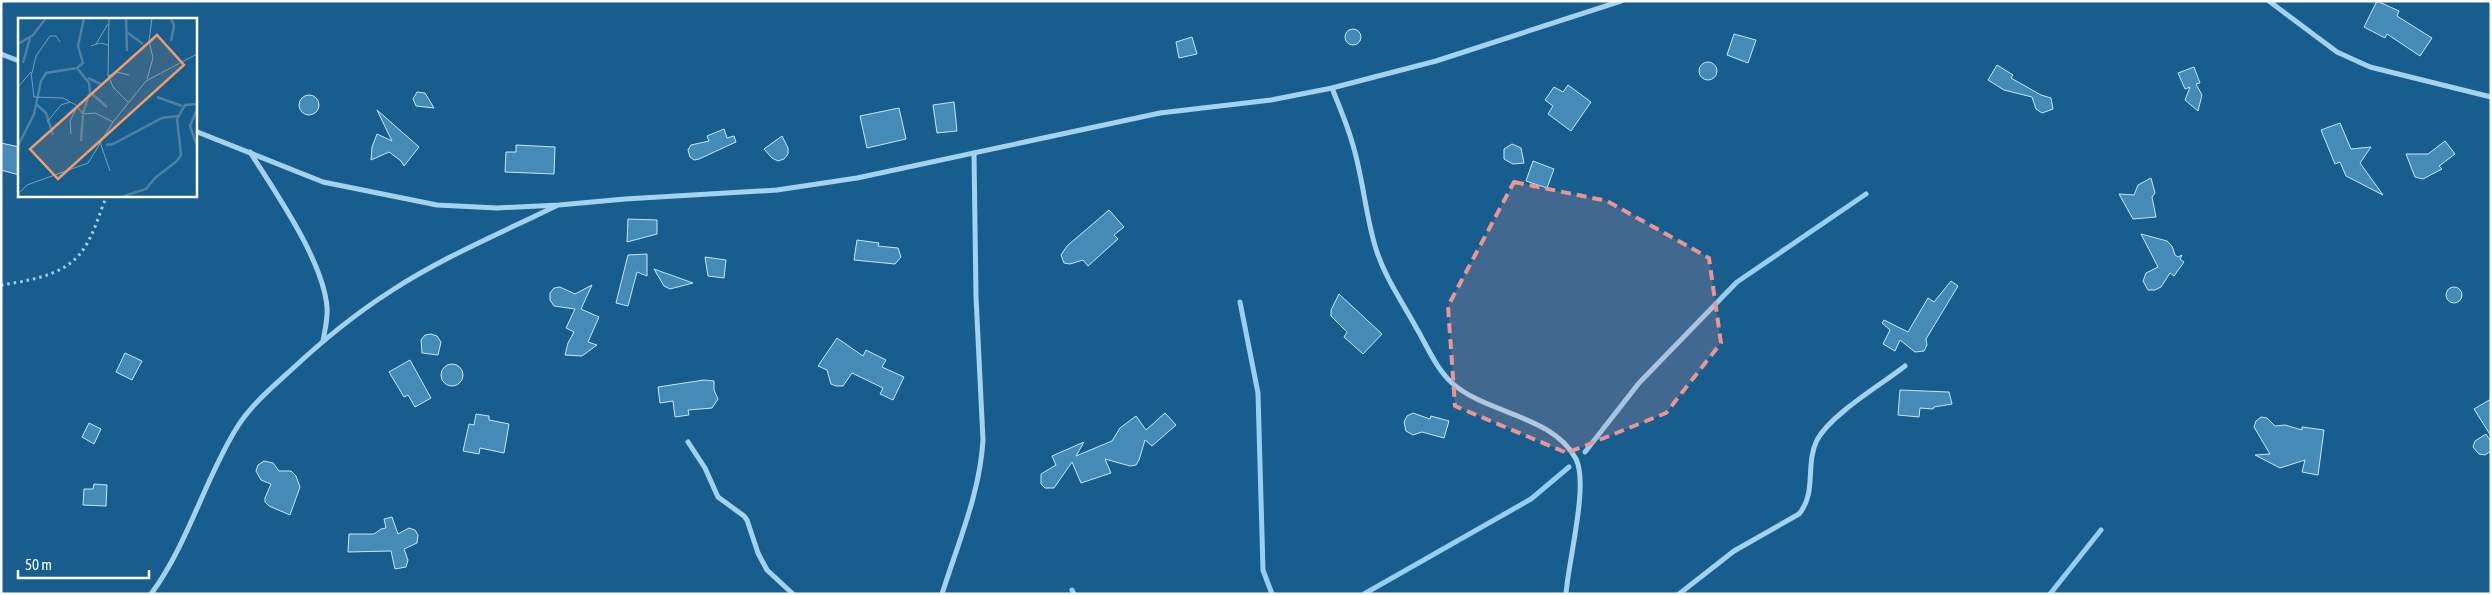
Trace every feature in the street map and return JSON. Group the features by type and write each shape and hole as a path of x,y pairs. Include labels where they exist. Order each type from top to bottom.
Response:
{"street":[{"path":"196,131 322,182 428,204 497,208 777,190 857,178 1160,113 1271,100 1332,88 1436,61 1621,1"},
{"path":"2269,1 2337,52 2370,67 2491,97"},
{"path":"1,54 18,61"},
{"path":"1332,88 1352,142 1376,249 1389,280 1436,364 1452,382 1472,398 1548,431 1566,446 1576,460 1579,480 1578,508 1566,594"},
{"path":"250,152 297,231 322,283 327,313 322,341"},
{"path":"942,594 975,492 982,463 983,440 976,297 974,152"},
{"path":"151,594 178,548 204,488 247,411 322,341 348,320 392,290 450,258 559,205"},
{"path":"1679,594 1734,551 1799,514 1808,498 1812,454 1825,428 1844,411 1905,366"},
{"path":"688,442 705,468 718,497 747,520 766,570 792,594"}],"path":[{"path":"1,285 28,280 65,267 80,254 89,238 107,196"}],"highlighted area":[{"path":"1514,182 1607,201 1709,258 1721,343 1666,413 1567,453 1455,406 1448,306"}],"building":[{"path":"2377,1 2399,11 2397,16 2432,38 2420,56 2387,34 2385,38 2364,27"},
{"path":"1350,29 1356,29 1361,34 1359,43 1350,45 1345,40 1345,34"},
{"path":"1734,34 1756,40 1748,63 1727,55"},
{"path":"1192,37 1197,54 1179,58 1176,42"},
{"path":"1704,62 1712,62 1717,67 1715,78 1704,80 1699,75 1699,67"},
{"path":"1997,65 2013,75 2011,78 2041,95 2051,98 2053,109 2042,113 2036,109 2032,97 2004,90 1988,80"},
{"path":"2194,67 2200,83 2196,84 2202,95 2198,111 2185,100 2190,87 2185,89 2178,73"},
{"path":"1568,85 1591,102 1571,131 1548,114 1553,106 1545,100 1554,87 1563,92"},
{"path":"417,92 425,93 434,108 416,106 413,99"},
{"path":"309,95 316,98 319,105 316,112 309,115 302,112 299,105 302,98"},
{"path":"954,102 957,131 937,133 933,105"},
{"path":"899,108 906,139 867,148 860,116"},
{"path":"377,110 419,147 404,166 401,161 389,152 371,160 372,147 377,134 392,141"},
{"path":"2340,123 2351,149 2371,147 2360,163 2383,195 2346,176 2340,162 2335,164 2321,130"},
{"path":"724,129 727,138 734,136 736,142 699,159 694,160 690,157 688,150 691,145 709,141 707,136"},
{"path":"782,136 788,148 788,154 784,159 778,161 772,158 764,149"},
{"path":"2445,141 2455,154 2439,166 2442,169 2423,179 2415,177 2406,154 2428,154"},
{"path":"1,143 18,147 18,175 1,170"},
{"path":"1512,144 1521,148 1524,163 1513,164 1504,159 1504,149"},
{"path":"516,145 555,147 554,174 505,172 506,152 516,152"},
{"path":"1533,161 1554,169 1547,188 1526,181"},
{"path":"2151,178 2155,193 2152,197 2156,217 2133,219 2119,194 2134,195 2138,185"},
{"path":"1109,210 1124,227 1114,235 1118,239 1088,266 1083,260 1070,264 1064,263 1061,255 1067,246"},
{"path":"628,219 657,220 657,234 627,242"},
{"path":"2141,234 2167,241 2172,246 2175,255 2178,257 2182,255 2180,259 2184,262 2174,276 2170,273 2161,287 2155,290 2148,290 2143,281 2146,273 2158,267"},
{"path":"857,240 879,243 878,246 898,248 901,257 895,264 854,260"},
{"path":"647,254 647,276 637,272 628,306 616,303 628,255"},
{"path":"705,257 726,260 724,278 708,276"},
{"path":"654,269 693,283 670,289 664,286"},
{"path":"1951,281 1958,286 1926,339 1927,345 1924,351 1915,352 1900,340 1895,351 1883,344 1890,330 1882,323 1884,320 1908,332 1928,298 1934,302"},
{"path":"592,285 581,309 599,317 588,342 597,345 582,356 565,355 568,343 574,332 566,328 575,309 554,306 550,300 550,293 554,288 560,287 575,294"},
{"path":"2454,287 2460,289 2462,295 2460,301 2454,303 2448,301 2446,295 2448,289"},
{"path":"1339,294 1382,334 1363,354 1344,337 1347,332 1331,316 1331,310"},
{"path":"425,335 437,336 441,342 438,355 422,353 421,340"},
{"path":"837,338 863,356 866,350 886,360 882,367 904,377 893,400 880,394 883,388 852,373 843,386 831,384 827,370 818,366"},
{"path":"125,353 142,361 132,380 116,372"},
{"path":"410,360 431,398 415,407 408,395 404,397 389,372"},
{"path":"452,364 462,371 463,375 456,385 452,386 442,379 441,375 448,365"},
{"path":"704,380 714,381 714,390 718,399 712,408 688,410 689,415 675,417 673,401 660,403 658,387"},
{"path":"1900,390 1949,392 1952,404 1934,407 1933,409 1920,408 1919,417 1898,415"},
{"path":"2491,399 2491,436 2474,409"},
{"path":"1165,413 1176,425 1152,446 1145,440 1136,465 1130,466 1105,459 1111,473 1081,483 1072,462 1054,488 1045,488 1041,484 1041,474 1056,465 1052,456 1084,442 1076,456 1112,441 1120,428 1136,416 1146,430"},
{"path":"1413,413 1430,419 1431,416 1449,421 1444,438 1422,432 1413,435 1406,431 1404,422 1407,416"},
{"path":"476,414 489,416 489,420 509,424 504,453 480,448 479,454 463,451 469,424 474,425"},
{"path":"2261,417 2267,418 2275,426 2285,425 2302,430 2302,427 2324,430 2318,475 2302,472 2305,460 2280,468 2255,455 2270,454 2254,427 2256,421"},
{"path":"89,423 101,429 94,444 82,437"},
{"path":"2486,434 2491,442 2491,451 2485,455 2479,454 2473,447 2475,441"},
{"path":"264,461 273,463 279,471 291,471 296,476 300,487 290,515 269,506 265,502 271,484 261,480 256,471 258,465"},
{"path":"94,484 107,485 106,506 83,505 84,489 93,489"},
{"path":"392,517 398,534 409,528 415,530 418,535 417,543 404,549 408,560 406,567 395,569 391,551 348,552 349,534 374,534 386,528 384,519"}],"waterway":[{"path":"1585,452 1639,383 1737,282 1866,194"},
{"path":"1240,302 1258,393 1263,570 1272,594"},
{"path":"1364,594 1531,499 1569,467"},
{"path":"2050,594 2101,530"},
{"path":"1072,590 1074,594"}]}
